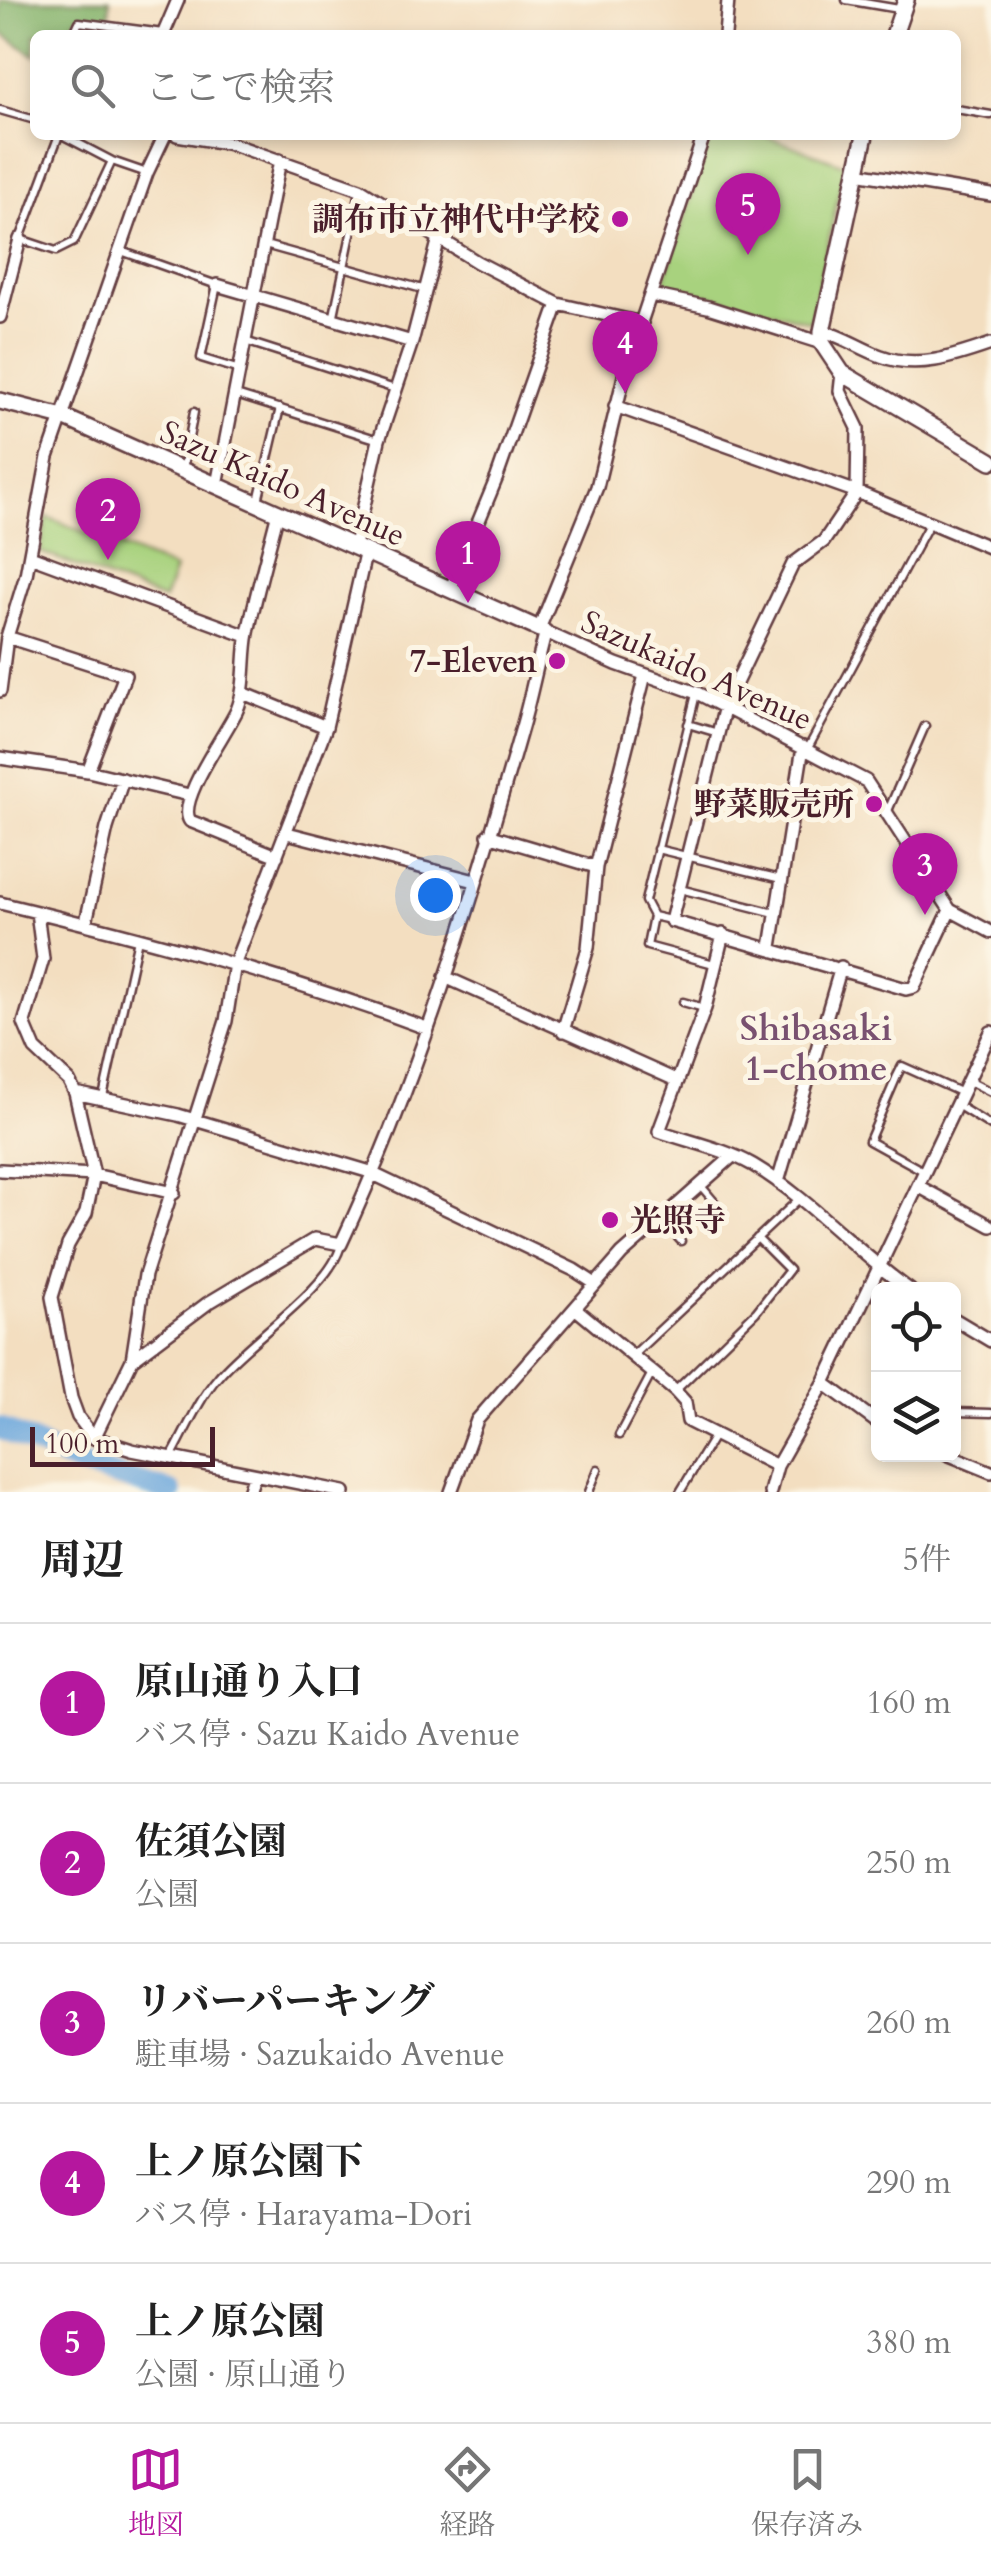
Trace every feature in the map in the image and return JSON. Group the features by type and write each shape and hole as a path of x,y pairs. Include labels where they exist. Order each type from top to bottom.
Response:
{"street":[{"path":"165,30 178,0"},
{"path":"725,30 728,0"},
{"path":"901,30 905,5"},
{"path":"0,690 6,637 30,556 48,457 147,173 163,140"},
{"path":"208,140 232,144 360,189 477,262 558,304 642,324"},
{"path":"132,1360 208,1303 314,1239 341,1244 374,1175 475,881 523,725 542,630 597,487 615,406 702,140"},
{"path":"864,140 822,337 842,373 991,461"},
{"path":"217,485 280,160"},
{"path":"856,173 991,195"},
{"path":"94,1438 132,1360 145,1275 226,1021 235,963 326,727 379,440 412,342 438,238"},
{"path":"0,318 20,239"},
{"path":"217,285 412,342"},
{"path":"651,295 822,337 837,334 886,358 912,362 948,359 991,344"},
{"path":"451,588 497,476 558,304"},
{"path":"842,373 840,391 858,428 858,492 824,541 793,564 725,706 671,921 906,989 914,987 950,910"},
{"name":"Sazu Kaido Avenue","path":"0,401 63,417 542,630"},
{"path":"615,406 858,492 991,548"},
{"path":"277,856 186,818 189,795 230,726 243,693 247,636 278,512"},
{"path":"30,556 247,636"},
{"name":"Sazukaido Avenue","path":"542,630 594,655 725,706 866,781 950,910 991,932"},
{"path":"6,637 125,675 88,771"},
{"path":"563,1031 588,948 596,866 645,675"},
{"path":"243,693 326,727"},
{"path":"771,947 805,749"},
{"path":"0,758 88,771 189,795"},
{"path":"86,922 107,828 123,779"},
{"path":"287,833 475,881"},
{"path":"488,835 596,866"},
{"path":"0,903 235,963 318,988 426,1028"},
{"path":"38,912 43,959 24,1023 36,1049 69,1081 75,1093 94,1175 86,1213 68,1244 52,1298 70,1398 78,1418 94,1438 252,1483 344,1492"},
{"path":"723,934 705,1008 659,1132 733,1156 778,1182 899,1282"},
{"path":"778,1182 841,968"},
{"path":"444,977 678,1081"},
{"path":"770,1492 777,1466 824,1383 989,1041"},
{"path":"75,1093 195,1120 374,1175 594,1283"},
{"path":"450,1492 477,1420 576,1309 594,1283 733,1156"},
{"path":"0,1170 94,1175 174,1193"},
{"path":"918,1186 991,1226"},
{"path":"576,1309 675,1391 685,1402 688,1420 777,1466"},
{"path":"961,1323 991,1342"},
{"path":"824,1383 871,1418"},
{"path":"961,1460 991,1472"}],"lane":[{"path":"846,0 905,5"},
{"path":"75,30 79,22 135,30"},
{"path":"0,110 30,119"},
{"path":"961,110 991,115"},
{"path":"58,140 20,239 56,251 74,242 112,161"},
{"path":"70,140 147,173"},
{"path":"333,320 360,189"},
{"path":"264,244 426,290"},
{"path":"120,250 217,285 201,358 240,370"},
{"path":"245,341 395,389"},
{"path":"235,395 379,440"},
{"path":"258,503 280,408"},
{"path":"183,470 194,412"},
{"path":"805,749 930,524"},
{"path":"697,693 644,901 653,916 647,946 716,965"},
{"path":"688,724 718,733"},
{"path":"886,814 925,726"},
{"path":"657,849 781,879"},
{"path":"679,889 776,913"},
{"path":"653,916 671,921"},
{"path":"102,1098 139,937"},
{"path":"683,1002 705,1008"},
{"path":"924,1172 869,1142 902,1066 963,1093 991,1126"},
{"path":"963,1093 991,1092"},
{"path":"700,1185 723,1212"},
{"path":"632,1356 798,1200"},
{"path":"662,1219 682,1241"},
{"path":"675,1391 756,1312 789,1270 757,1238"},
{"path":"170,1460 216,1378 333,1264 341,1244"},
{"path":"619,1434 652,1374"},
{"path":"961,1412 991,1413"},
{"path":"680,1492 714,1436"},
{"path":"589,1492 598,1469"}],"green space":[{"path":"0,0 110,0 109,18 79,16 67,30 30,30 30,53 0,32"},
{"path":"709,140 777,140 845,165 811,322 663,284"},
{"path":"47,517 175,569 164,600 40,552"}],"waterway":[{"path":"0,1428 83,1466 171,1492"}],"place":[{"name":"調布市立神代中学校","path":"620,219"},
{"name":"上ノ原公園","path":"748,255"},
{"name":"上ノ原公園下","path":"625,393"},
{"name":"佐須公園","path":"108,560"},
{"name":"原山通り入口","path":"468,603"},
{"name":"7-Eleven","path":"557,661"},
{"name":"野菜販売所","path":"874,804"},
{"name":"リバーパーキング","path":"925,915"},
{"name":"光照寺","path":"610,1220"}],"district":[{"name":"Shibasaki 1-chome","path":"816,1048"}]}
